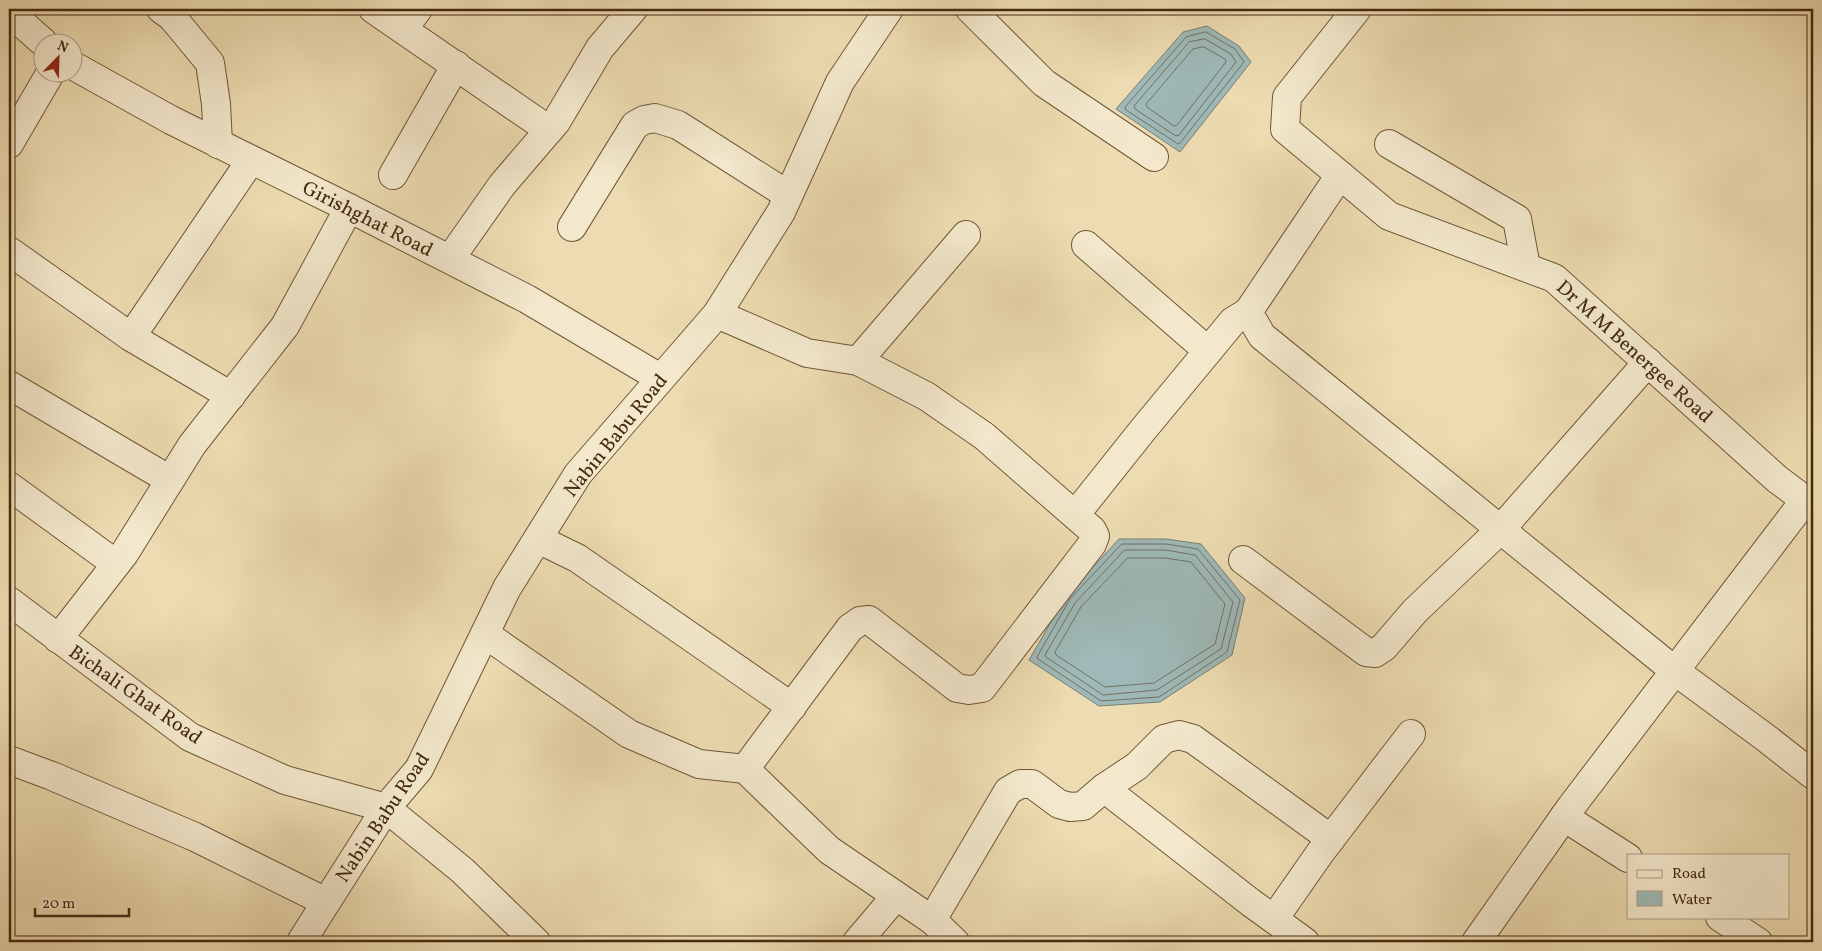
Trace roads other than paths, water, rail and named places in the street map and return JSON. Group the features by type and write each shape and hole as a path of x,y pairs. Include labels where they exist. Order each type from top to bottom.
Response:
{"street":[{"path":"374,9 411,19 456,65 550,130"},
{"path":"450,259 502,185 556,122 600,48 633,9"},
{"path":"970,9 1044,83 1154,156"},
{"name":"Dr M M Benergee Road","path":"1358,9 1287,97 1285,129 1389,216 1554,278 1777,479 1809,503"},
{"path":"9,12 32,32"},
{"path":"170,12 210,62 216,104 218,144"},
{"name":"Nabin Babu Road","path":"301,942 386,808 419,769 507,588 578,474 717,314 781,212 840,82 880,12"},
{"path":"393,174 456,65"},
{"name":"Girishghat Road","path":"82,71 171,120 350,208 527,299 660,378"},
{"path":"9,144 45,82"},
{"path":"572,227 635,124 655,118 678,125 788,195"},
{"path":"1389,144 1517,220 1526,267"},
{"path":"131,337 251,160"},
{"path":"1075,515 1233,321 1248,312 1340,174"},
{"path":"58,640 116,564 192,445 285,326 350,208"},
{"path":"858,361 966,235"},
{"path":"1086,244 1208,351"},
{"path":"9,251 131,337 231,396"},
{"path":"1248,312 1262,336 1674,671 1813,775"},
{"path":"717,314 807,353 858,361 926,396 984,436 1092,530 1095,536 1092,544 982,688 969,690 958,688 869,620 860,621 850,628 745,769"},
{"path":"1243,560 1366,652 1375,653 1384,647 1415,611 1500,530 1648,362"},
{"path":"9,385 170,480"},
{"path":"9,486 116,564"},
{"path":"1476,942 1564,817 1674,671 1809,503"},
{"path":"538,539 577,558 792,707"},
{"name":"Bichali Ghat Road","path":"9,601 58,640 190,737 285,780 386,808"},
{"path":"485,634 629,734 699,764 745,769 829,850 932,920 955,942"},
{"path":"1274,919 1331,839 1411,734"},
{"path":"932,920 1008,791 1020,784 1032,784 1059,804 1070,807 1083,806 1104,788 1137,766 1164,739 1179,735 1193,739 1331,839"},
{"path":"9,760 52,776 195,837 326,902"},
{"path":"1104,788 1305,942"},
{"path":"386,808 463,871 536,942"},
{"path":"1564,817 1627,857"},
{"path":"856,942 896,896"},
{"path":"1722,918 1758,942"}],"water":[{"path":"1207,26 1239,46 1251,62 1180,152 1116,109 1183,32"},
{"path":"1119,539 1166,539 1201,544 1245,598 1232,655 1160,702 1099,706 1029,660 1066,596"}]}
